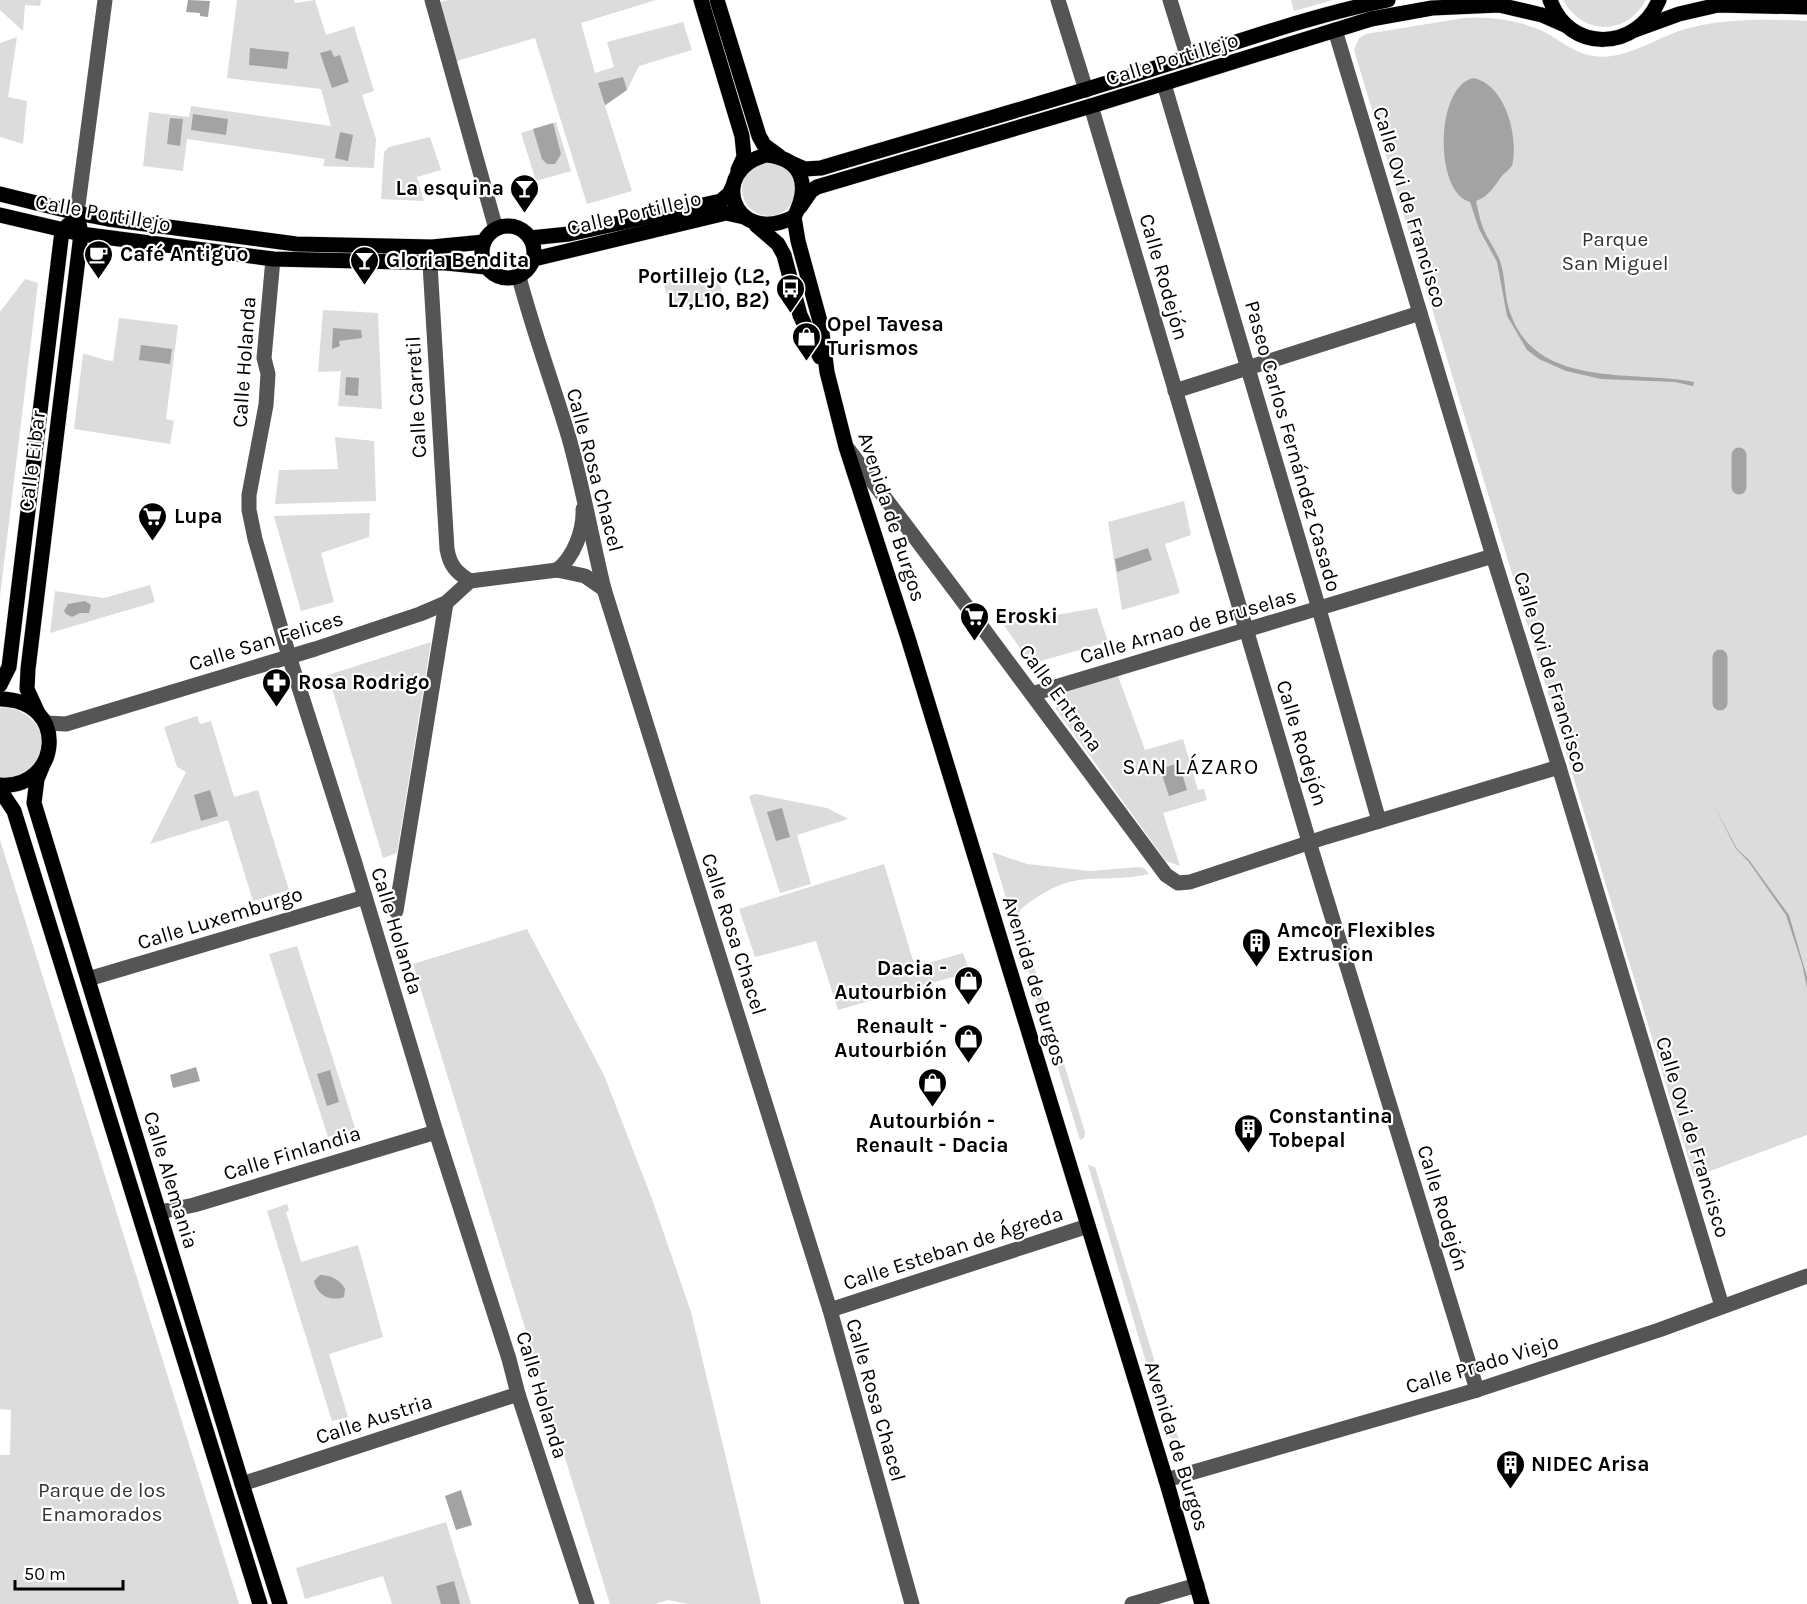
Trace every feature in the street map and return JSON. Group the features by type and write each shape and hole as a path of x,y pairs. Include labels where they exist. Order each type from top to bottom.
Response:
{"main road":[{"path":"701,0 742,136 744,158 735,179 734,197 737,208 749,220 765,226 776,225 797,212 804,193 803,181 798,170 764,145 759,136 717,0"},
{"name":"Calle Portillejo","path":"784,159 806,169 821,168 1086,90 1345,10 1388,0"},
{"path":"1550,0 1557,15 1567,26"},
{"path":"1635,30 1652,15 1659,0"},
{"name":"Calle Portillejo","path":"797,212 811,191 817,187 1164,84 1371,19 1432,8 1499,4 1542,15 1592,39 1618,38 1635,30"},
{"path":"1635,30 1679,14 1718,5 1807,7"},
{"path":"735,179 745,164 755,157 767,155 784,159"},
{"name":"Calle Portillejo","path":"530,238 569,234 721,201 729,194 735,179"},
{"name":"Calle Portillejo","path":"0,194 77,213 296,244 432,247 484,242"},
{"name":"Avenida de Burgos","path":"797,212 798,241 820,325 827,372 846,447 908,638 1202,1604"},
{"path":"62,231 77,213"},
{"name":"Calle Eibar","path":"50,740 27,689 27,669 81,234 77,213"},
{"name":"Calle Portillejo","path":"534,259 726,213 749,220"},
{"name":"Calle Portillejo","path":"0,215 62,231 273,259 470,264 486,267"},
{"name":"Avenida de Burgos","path":"749,220 778,244 784,255 801,315 827,372"},
{"path":"513,226 524,231 530,238 534,248 534,259 529,268 519,277 500,278 486,267 482,254 484,242 496,228 513,226"},
{"name":"Calle Eibar","path":"0,685 9,667 62,231"},
{"path":"0,699 15,699 30,705 41,717"},
{"name":"Calle Alemania","path":"50,740 48,754 37,779 34,803 280,1604"},
{"path":"0,787 29,779 42,767"},
{"name":"Calle Alemania","path":"0,787 14,811 260,1604"}],"street":[{"name":"Calle Eibar","path":"77,213 105,0"},
{"path":"432,0 496,228"},
{"path":"1058,0 1086,90"},
{"path":"1170,0 1188,58"},
{"name":"Calle Ovi de Francisco","path":"1335,30 1722,1306"},
{"name":"Paseo Carlos Fernández Casado","path":"1164,84 1379,821"},
{"name":"Calle Rodejón","path":"1091,106 1246,631 1477,1390"},
{"name":"Calle Holanda","path":"273,259 264,358 268,374 266,405 249,495 249,510 255,539 436,1132 587,1604"},
{"name":"Calle Carretil","path":"430,264 444,528 449,561 455,571 470,581"},
{"name":"Calle Rosa Chacel","path":"519,277 529,317 582,484 604,590 830,1310 912,1604"},
{"path":"1175,391 1420,313"},
{"name":"Calle Entrena","path":"846,447 1166,875 1178,883 1190,882 1379,821 1559,767"},
{"path":"557,570 565,564 574,551 584,514 582,484"},
{"name":"Calle Arnao de Bruselas","path":"1032,694 1493,556"},
{"path":"470,581 557,570 585,576 604,590"},
{"name":"Calle San Felices","path":"50,740 66,724 420,614 446,603 470,581"},
{"path":"396,911 446,603"},
{"name":"Calle San Felices","path":"41,717 66,724"},
{"name":"Calle Luxemburgo","path":"88,980 364,897"},
{"name":"Calle Finlandia","path":"160,1212 194,1205 436,1132"},
{"name":"Calle Esteban de Ágreda","path":"830,1310 1088,1226"},
{"name":"Calle Prado Viejo","path":"1166,1480 1477,1390 1659,1330 1807,1276"},
{"name":"Calle Austria","path":"242,1484 518,1394"},
{"path":"1132,1604 1197,1585"}],"green space":[{"path":"0,0 41,0 40,6 25,5 23,31 0,10"},
{"path":"237,0 294,0 295,3 315,0 326,35 354,26 374,91 362,95 376,139 374,168 323,166 325,159 187,139 183,171 143,166 149,112 189,117 191,106 331,126 321,89 227,78"},
{"path":"448,0 656,0 581,23 595,73 614,67 607,42 683,22 692,50 639,66 627,90 605,106 632,191 587,204 535,38 450,63 433,4"},
{"path":"1291,0 1333,0 1294,11"},
{"path":"1563,0 1646,0 1638,12 1627,20 1604,27 1582,20 1571,12"},
{"name":"Parque San Miguel","path":"1464,18 1493,18 1521,23 1540,30 1579,52 1606,57 1630,51 1689,28 1718,22 1807,21 1807,1135 1694,1177 1354,50 1359,38 1366,34"},
{"path":"17,37 8,97 27,101 23,144 0,137 0,43"},
{"path":"556,122 571,171 536,181 521,133"},
{"path":"430,137 441,170 417,177 424,201 381,199 384,152 389,147"},
{"path":"769,162 779,164 788,170 794,179 796,189 794,199 788,208 779,214 769,216 759,214 750,208 744,199 742,189 744,179 750,170 759,164"},
{"path":"715,267 723,295 671,309 663,282"},
{"path":"25,279 38,283 0,596 0,312"},
{"path":"323,310 378,313 382,409 338,406 341,371 318,372"},
{"path":"119,318 178,325 166,419 174,421 170,444 74,429 83,354 113,361"},
{"path":"335,437 374,441 376,501 275,504 279,470 338,469"},
{"path":"1184,501 1191,535 1165,544 1180,593 1122,610 1108,522"},
{"path":"370,513 369,537 321,553 334,602 301,611 274,516"},
{"path":"150,585 155,602 50,633 55,591 104,598"},
{"path":"1097,608 1108,642 1037,662 1029,661 1003,624"},
{"path":"431,642 397,853 383,858 328,675"},
{"path":"1118,676 1145,750 1183,739 1198,790 1204,789 1207,800 1163,813 1180,866 1166,861 1056,709 1055,701 1058,694"},
{"path":"5,707 24,713 31,719 37,726 43,742 37,761 27,772 21,776 0,779 0,708"},
{"path":"197,716 200,724 211,721 234,797 258,790 289,890 253,901 228,820 150,844 186,772 177,767 164,727"},
{"path":"756,794 827,808 848,819 797,835 811,884 780,893 749,796"},
{"name":"Parque de los Enamorados","path":"0,840 239,1604 0,1604 0,1455 10,1455 11,1410 0,1409"},
{"path":"992,852 1027,864 1090,871 1139,867 1144,868 1149,874 1068,882 1043,893 1020,910 1019,918 1085,1132 1084,1138 1080,1140"},
{"path":"884,864 915,967 963,953 970,972 838,1010 816,941 755,957 739,909"},
{"path":"527,929 604,1075 652,1199 691,1312 761,1604 688,1604 668,1600 655,1604 610,1604 413,964"},
{"path":"297,946 355,1128 328,1137 269,954"},
{"path":"1088,1165 1095,1167 1181,1447 1167,1434"},
{"path":"287,1204 289,1211 286,1212 301,1262 358,1245 383,1337 329,1354 348,1417 332,1421 267,1211"},
{"path":"446,1522 471,1604 392,1604 383,1576 305,1599 296,1568"}],"shaded area":[{"path":"188,0 210,1 208,17 200,16 200,13 186,12"},
{"path":"250,48 289,52 287,69 249,65"},
{"path":"331,50 334,57 340,55 349,82 332,88 320,53"},
{"path":"623,77 627,90 605,105 598,83"},
{"path":"1473,78 1484,82 1502,101 1508,114 1514,141 1512,166 1488,194 1476,201 1483,228 1500,261 1511,315 1524,339 1542,355 1565,366 1590,372 1694,382 1693,386 1675,382 1601,379 1566,371 1539,359 1527,350 1507,316 1497,262 1479,229 1470,202 1458,194 1450,180 1445,161 1446,119 1451,100 1460,86"},
{"path":"193,114 228,119 226,135 191,130"},
{"path":"170,118 183,119 180,146 167,144"},
{"path":"553,123 561,154 555,164 547,164 542,159 533,129"},
{"path":"340,132 353,135 348,161 335,158"},
{"path":"333,328 361,330 362,338 339,341 340,346 332,349"},
{"path":"141,345 172,349 170,364 139,360"},
{"path":"346,377 359,378 358,396 345,395"},
{"path":"1148,548 1152,560 1117,572 1115,559"},
{"path":"85,601 91,605 89,613 80,613 72,617 64,611 68,604"},
{"path":"1179,763 1187,790 1169,796 1160,769"},
{"path":"210,790 218,816 201,821 194,795"},
{"path":"1711,800 1737,849 1749,860 1789,915 1807,977 1807,988 1802,964 1786,915 1748,861 1736,849"},
{"path":"782,808 790,837 776,841 767,812"},
{"path":"196,1067 200,1081 173,1088 170,1075"},
{"path":"330,1070 339,1102 327,1106 317,1074"},
{"path":"320,1275 331,1277 341,1283 345,1289 344,1297 334,1299 321,1294 314,1281"},
{"path":"461,1490 472,1525 456,1530 445,1496"},
{"path":"454,1581 460,1604 441,1604 436,1586"}],"waterway":[{"path":"1739,455 1739,487"},
{"path":"1720,657 1720,703"}],"place":[{"name":"La esquina","path":"525,214"},
{"name":"Café Antiguo","path":"99,280"},
{"name":"Gloria Bendita","path":"365,286"},
{"name":"Portillejo (L2, L7,L10, B2)","path":"791,314"},
{"name":"Opel Tavesa Turismos","path":"806,362"},
{"name":"Lupa","path":"153,542"},
{"name":"Eroski","path":"974,642"},
{"name":"Rosa Rodrigo","path":"277,708"},
{"name":"Amcor Flexibles Extrusion","path":"1256,968"},
{"name":"Dacia - Autourbión","path":"968,1006"},
{"name":"Renault - Autourbión","path":"968,1064"},
{"name":"Autourbión - Renault - Dacia","path":"932,1108"},
{"name":"Constantina Tobepal","path":"1248,1154"},
{"name":"NIDEC Arisa","path":"1510,1490"}],"district":[{"name":"SAN LÁZARO","path":"1191,766"}]}
